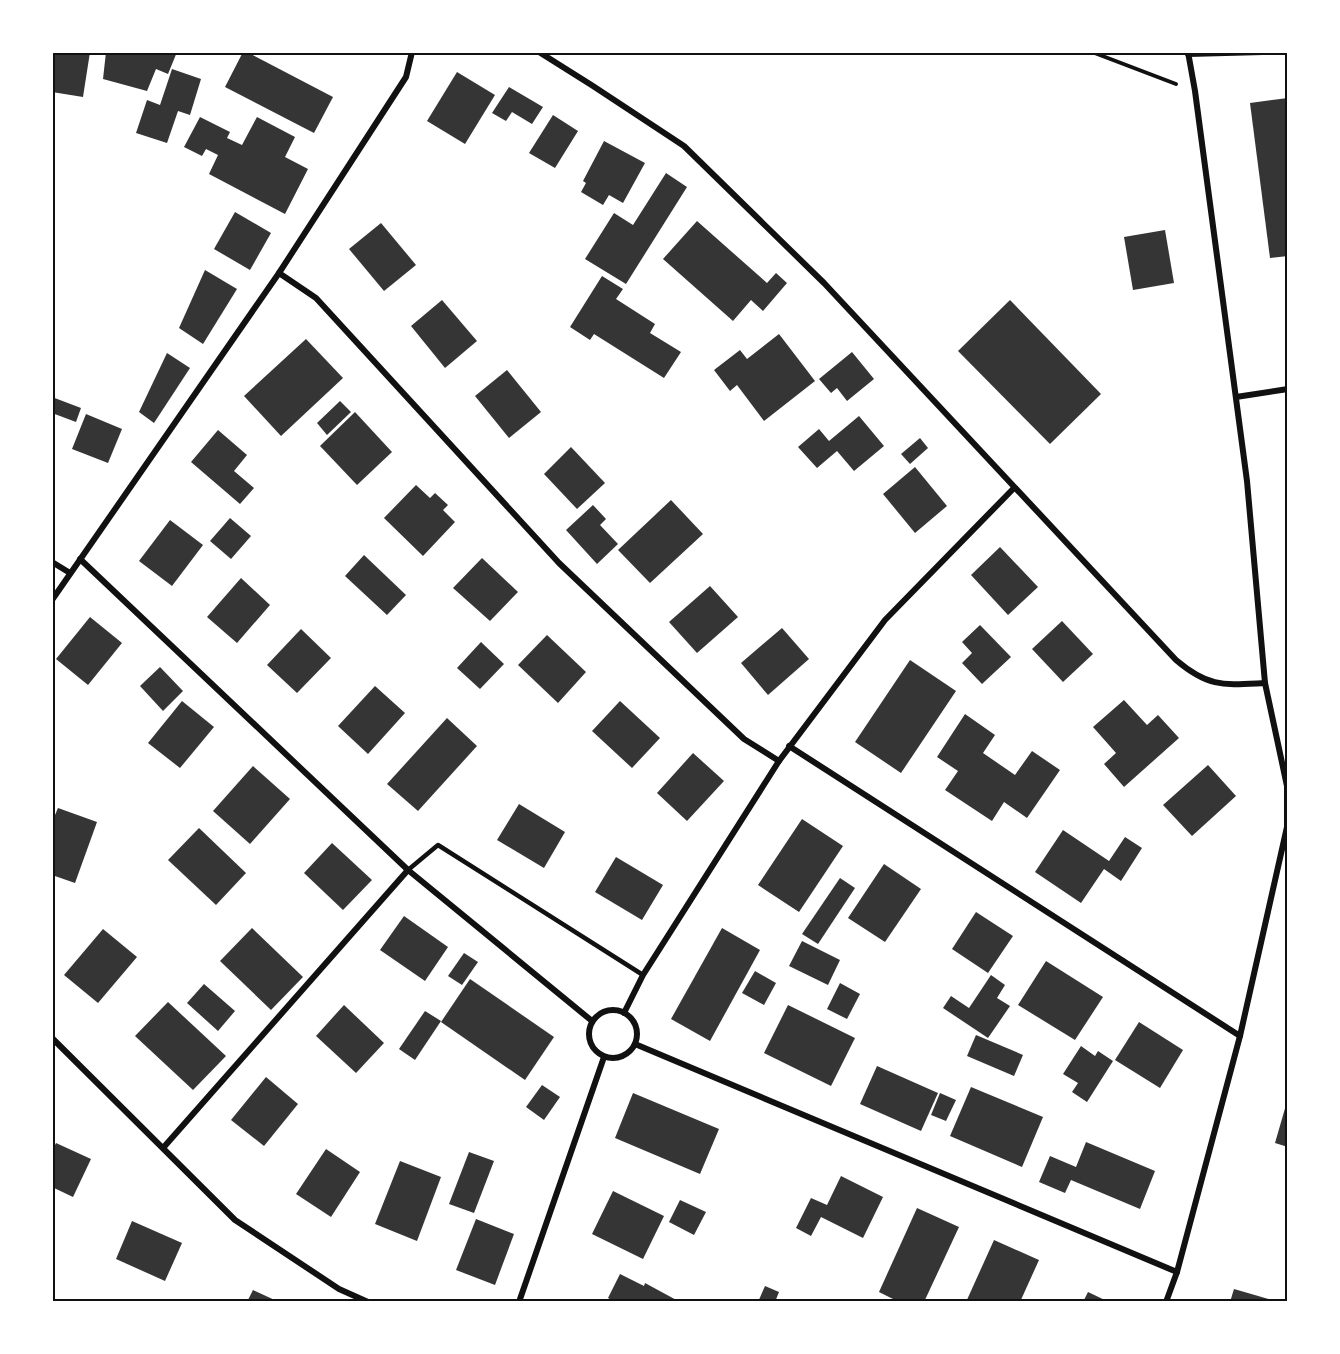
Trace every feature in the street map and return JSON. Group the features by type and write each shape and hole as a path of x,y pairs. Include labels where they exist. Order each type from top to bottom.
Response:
{"street":[{"path":"52,600 279,273 406,77 412,52"},
{"path":"539,52 684,147 824,283 1176,660 1189,671 1207,681 1224,685 1266,683"},
{"path":"1166,1302 1177,1272 1240,1036 1287,827 1287,786 1266,683 1247,481 1188,53 1263,52"},
{"path":"279,273 316,298 559,563 744,739 779,760"},
{"path":"1236,397 1287,389"},
{"path":"624,1013 643,975 789,746 885,620 1014,488"},
{"path":"80,559 408,870 592,1021"},
{"path":"52,562 70,573"},
{"path":"789,746 1240,1036"},
{"path":"163,1148 408,870"},
{"path":"615,1010 624,1013 633,1021 637,1032 635,1044 628,1053 617,1059 597,1054 588,1036 595,1016 605,1011 615,1010"},
{"path":"52,1038 235,1220 339,1289 368,1302"},
{"path":"635,1044 1177,1272"},
{"path":"519,1302 604,1057"}],"lane":[{"path":"408,870 438,845 643,975"}],"path":[{"path":"1092,52 1195,91"}],"building":[{"path":"52,52 90,52 83,97 52,92"},
{"path":"106,52 177,52 168,74 156,69 147,91 103,79"},
{"path":"243,52 333,97 314,133 225,87"},
{"path":"172,69 201,79 190,115 178,111 167,143 136,133 147,100 160,105"},
{"path":"457,72 495,95 465,144 427,121"},
{"path":"509,87 543,107 532,124 512,112 506,121 492,113"},
{"path":"1288,98 1288,256 1270,258 1250,103"},
{"path":"553,115 578,131 555,168 529,153"},
{"path":"200,117 230,132 227,138 242,145 257,117 295,137 285,157 308,169 285,214 209,174 218,155 206,149 202,156 184,147"},
{"path":"604,141 645,163 623,203 609,195 603,205 581,192 586,183 583,181"},
{"path":"666,173 687,187 626,284 585,259 614,213 633,225"},
{"path":"235,212 271,233 250,270 214,249"},
{"path":"697,221 767,283 776,273 787,283 763,311 751,300 733,321 663,259"},
{"path":"381,223 416,265 384,291 349,249"},
{"path":"1165,230 1174,283 1133,290 1124,237"},
{"path":"205,270 237,289 203,344 179,328"},
{"path":"602,276 623,289 616,299 655,324 650,333 681,352 664,378 594,334 590,340 570,327"},
{"path":"442,300 477,341 445,368 411,326"},
{"path":"1010,300 1101,394 1050,444 958,351"},
{"path":"779,334 815,381 764,421 737,385 730,391 714,370 740,350 747,359"},
{"path":"306,339 343,378 281,436 244,396"},
{"path":"852,352 874,379 847,401 837,388 831,393 819,379"},
{"path":"167,353 190,368 154,423 139,412"},
{"path":"507,370 541,412 509,438 475,396"},
{"path":"52,397 81,408 76,422 52,413"},
{"path":"340,401 351,412 327,435 317,423"},
{"path":"355,412 392,452 357,485 320,446"},
{"path":"86,414 122,429 108,463 72,449"},
{"path":"859,416 884,446 854,471 837,451 817,468 798,447 819,429 829,441"},
{"path":"218,430 247,455 234,471 254,488 240,504 191,462"},
{"path":"920,438 928,448 910,464 901,454"},
{"path":"571,447 605,483 577,509 544,474"},
{"path":"915,467 947,506 915,533 883,494"},
{"path":"416,485 430,498 435,493 448,505 443,510 455,522 423,556 384,518"},
{"path":"671,500 703,534 650,583 618,550"},
{"path":"593,505 606,519 600,525 618,544 597,564 566,530"},
{"path":"230,518 251,536 231,559 210,541"},
{"path":"170,520 203,545 172,586 139,561"},
{"path":"1000,547 1038,587 1008,615 971,575"},
{"path":"364,555 406,595 387,615 345,576"},
{"path":"482,558 518,592 490,621 453,588"},
{"path":"241,578 270,605 237,643 207,617"},
{"path":"710,586 738,617 697,653 669,622"},
{"path":"90,617 122,643 88,685 56,659"},
{"path":"1062,621 1093,654 1063,682 1032,649"},
{"path":"980,625 1011,657 982,684 962,663 972,653 962,642"},
{"path":"782,628 809,659 768,695 741,663"},
{"path":"301,629 331,658 297,693 267,665"},
{"path":"547,635 586,672 558,703 518,665"},
{"path":"481,642 504,664 480,689 457,668"},
{"path":"910,660 956,691 901,773 855,742"},
{"path":"160,667 183,691 163,711 140,686"},
{"path":"375,686 405,713 368,754 338,726"},
{"path":"1124,700 1147,725 1158,715 1179,738 1124,787 1104,764 1116,753 1093,727"},
{"path":"182,701 214,727 180,768 148,743"},
{"path":"620,701 660,738 632,768 592,731"},
{"path":"965,714 995,735 983,753 1015,775 1032,751 1060,770 1027,818 1004,802 992,821 945,790 958,771 937,757"},
{"path":"447,718 477,746 418,811 387,784"},
{"path":"693,753 724,781 687,821 657,793"},
{"path":"1208,765 1236,796 1192,836 1163,805"},
{"path":"253,766 290,799 250,844 213,811"},
{"path":"519,804 565,832 544,868 497,840"},
{"path":"58,808 97,822 75,883 52,875 52,822"},
{"path":"802,819 843,846 799,912 758,885"},
{"path":"199,828 246,873 216,905 168,860"},
{"path":"1063,830 1109,861 1125,837 1142,848 1121,881 1104,869 1081,903 1035,872"},
{"path":"332,843 372,880 343,910 304,873"},
{"path":"616,857 663,885 642,920 595,892"},
{"path":"884,864 921,889 885,942 848,918"},
{"path":"840,878 855,888 818,944 802,934"},
{"path":"976,912 1013,936 988,973 952,949"},
{"path":"404,916 448,947 425,981 380,950"},
{"path":"252,928 303,977 271,1010 220,961"},
{"path":"722,928 760,950 710,1041 671,1019"},
{"path":"103,929 137,957 98,1003 64,975"},
{"path":"802,941 840,960 828,985 789,966"},
{"path":"464,953 478,962 462,985 448,976"},
{"path":"1046,961 1103,997 1075,1040 1018,1005"},
{"path":"755,971 776,983 764,1005 742,993"},
{"path":"991,975 1005,985 997,998 1010,1006 988,1038 943,1008 951,996 969,1008"},
{"path":"470,979 554,1037 525,1080 441,1022"},
{"path":"840,983 860,994 847,1019 827,1009"},
{"path":"204,984 235,1011 218,1031 187,1003"},
{"path":"168,1002 226,1056 193,1090 135,1036"},
{"path":"344,1005 384,1043 356,1073 316,1036"},
{"path":"788,1005 855,1038 831,1086 764,1053"},
{"path":"425,1011 441,1021 415,1060 399,1049"},
{"path":"1139,1022 1183,1050 1160,1088 1115,1060"},
{"path":"976,1035 1023,1055 1014,1076 967,1056"},
{"path":"1081,1046 1095,1056 1098,1051 1113,1061 1087,1102 1072,1092 1078,1083 1063,1074"},
{"path":"877,1066 938,1093 921,1131 860,1104"},
{"path":"266,1077 298,1104 264,1146 231,1120"},
{"path":"542,1085 560,1097 544,1120 526,1107"},
{"path":"971,1087 1043,1117 1022,1167 950,1136"},
{"path":"633,1093 719,1129 700,1174 615,1138"},
{"path":"940,1093 956,1100 946,1121 931,1115"},
{"path":"1288,1098 1288,1147 1275,1143"},
{"path":"1086,1142 1155,1171 1140,1209 1071,1180 1065,1193 1039,1182 1050,1156 1076,1167"},
{"path":"56,1143 91,1159 73,1197 52,1187 52,1151"},
{"path":"326,1149 360,1172 331,1217 296,1194"},
{"path":"469,1152 494,1161 474,1213 449,1204"},
{"path":"400,1161 441,1177 417,1241 375,1224"},
{"path":"841,1176 883,1197 863,1238 821,1217 811,1236 796,1228 811,1198 827,1205"},
{"path":"613,1191 664,1216 643,1259 592,1234"},
{"path":"680,1200 706,1212 694,1235 669,1222"},
{"path":"917,1208 959,1227 924,1302 899,1302 879,1292"},
{"path":"476,1219 514,1234 495,1285 456,1270"},
{"path":"132,1221 182,1243 165,1281 116,1259"},
{"path":"994,1240 1039,1260 1020,1302 966,1302"},
{"path":"620,1274 644,1286 645,1283 680,1302 615,1302 608,1298"},
{"path":"765,1286 779,1292 775,1302 758,1302"},
{"path":"1234,1289 1275,1301 1275,1302 1230,1302"},
{"path":"253,1290 279,1302 247,1302"},
{"path":"1088,1292 1109,1302 1083,1302"}]}
